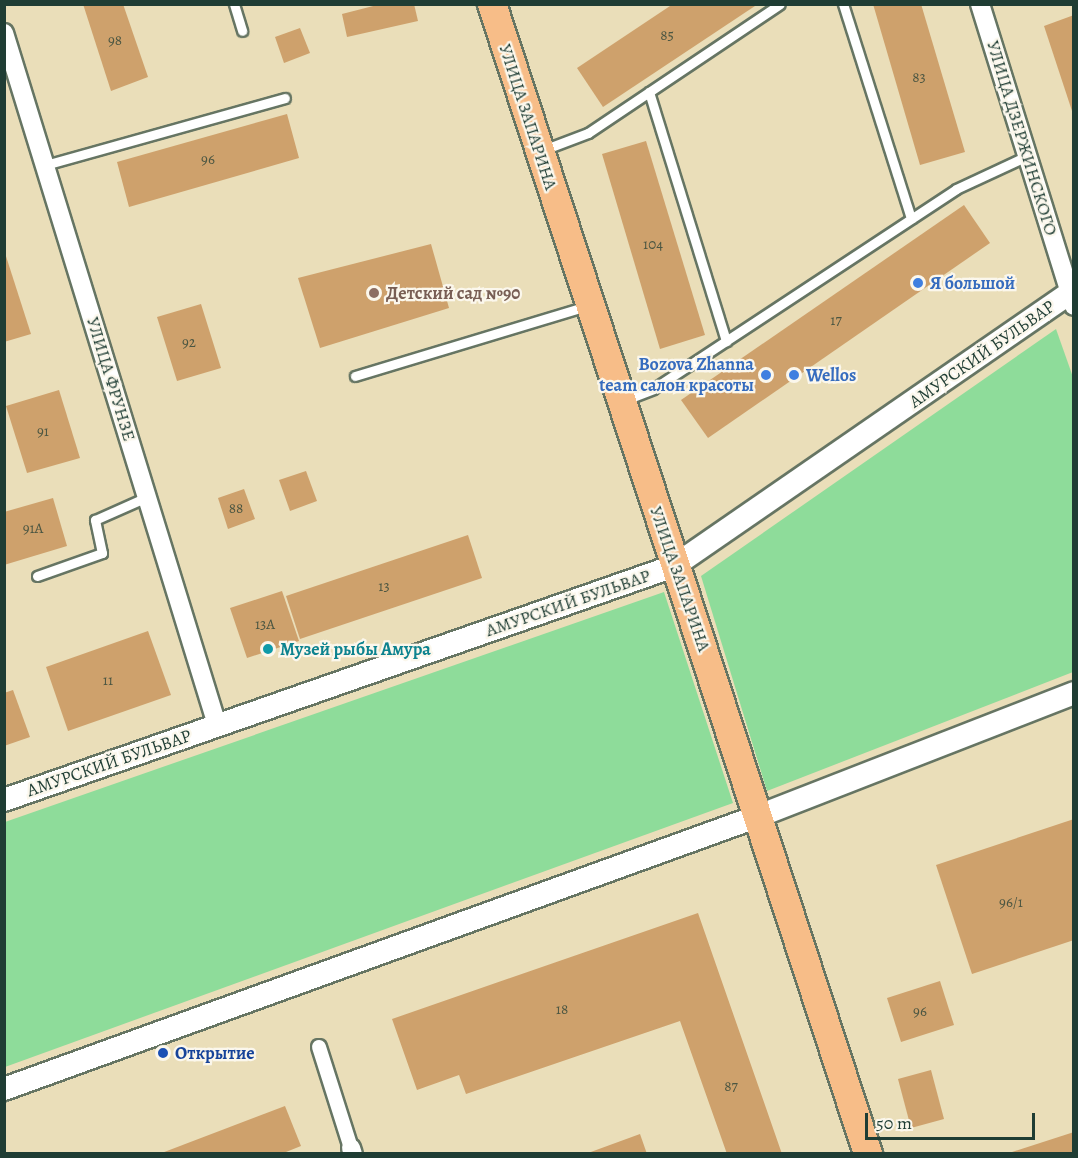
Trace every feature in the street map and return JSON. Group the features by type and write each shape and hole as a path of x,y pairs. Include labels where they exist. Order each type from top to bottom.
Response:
{"main road":[{"name":"УЛИЦА ЗАПАРИНА","path":"492,4 868,1154"}],"street":[{"name":"УЛИЦА ДЗЕРЖИНСКОГО","path":"980,4 1072,297"},
{"name":"УЛИЦА ФРУНЗЕ","path":"4,33 217,725"},
{"name":"АМУРСКИЙ БУЛЬВАР","path":"4,800 674,566 1072,297"},
{"path":"4,1089 756,817 1074,693"},
{"path":"319,1047 352,1151"}],"lane":[{"path":"234,4 242,31"},
{"path":"540,152 588,133 780,4"},
{"path":"843,4 911,219"},
{"path":"649,92 726,341"},
{"path":"45,165 285,98"},
{"path":"621,402 653,389 956,189 1027,156"},
{"path":"355,376 589,306"},
{"path":"37,576 102,553 95,520 147,497"}],"green space":[{"path":"1056,329 1074,380 1073,672 767,791 701,576"},
{"path":"664,592 733,803 5,1067 5,822"}],"building":[{"path":"83,4 123,4 148,77 111,91"},
{"path":"381,4 414,4 418,21 347,37 342,14"},
{"path":"673,4 758,4 603,107 577,68"},
{"path":"873,4 921,4 965,152 920,165"},
{"path":"1074,15 1074,114 1073,114 1044,26"},
{"path":"300,28 310,53 284,63 275,37"},
{"path":"287,114 299,158 129,207 117,162"},
{"path":"646,141 705,335 660,349 602,154"},
{"path":"964,205 990,243 708,438 681,400"},
{"name":"Детский сад №90","path":"431,244 449,308 320,348 298,278"},
{"path":"4,250 31,334 4,342"},
{"path":"201,304 221,368 177,381 157,317"},
{"path":"59,390 80,458 27,473 6,406"},
{"path":"306,471 317,501 290,511 279,480"},
{"path":"244,489 255,519 228,529 218,498"},
{"path":"53,498 67,546 4,565 4,512"},
{"path":"468,535 482,578 300,639 286,596"},
{"path":"282,591 299,641 247,658 230,608"},
{"path":"148,631 171,695 68,731 46,667"},
{"path":"13,690 30,737 4,746 4,693"},
{"path":"1074,819 1074,940 972,974 936,865"},
{"path":"698,913 782,1154 727,1154 680,1021 466,1094 459,1075 417,1090 392,1019"},
{"path":"940,981 954,1025 901,1042 887,998"},
{"path":"931,1070 944,1119 911,1128 898,1079"},
{"path":"285,1106 301,1146 281,1154 159,1154"},
{"path":"1074,1132 1074,1154 1009,1153"},
{"path":"640,1134 647,1154 588,1154 588,1153"}],"place":[{"name":"Я большой","path":"918,283"},
{"name":"Детский сад №90","path":"374,293"},
{"name":"Bozova Zhanna team салон красоты","path":"766,375"},
{"name":"Wellos","path":"794,375"},
{"name":"Музей рыбы Амура","path":"268,649"},
{"name":"Открытие","path":"163,1053"}]}
